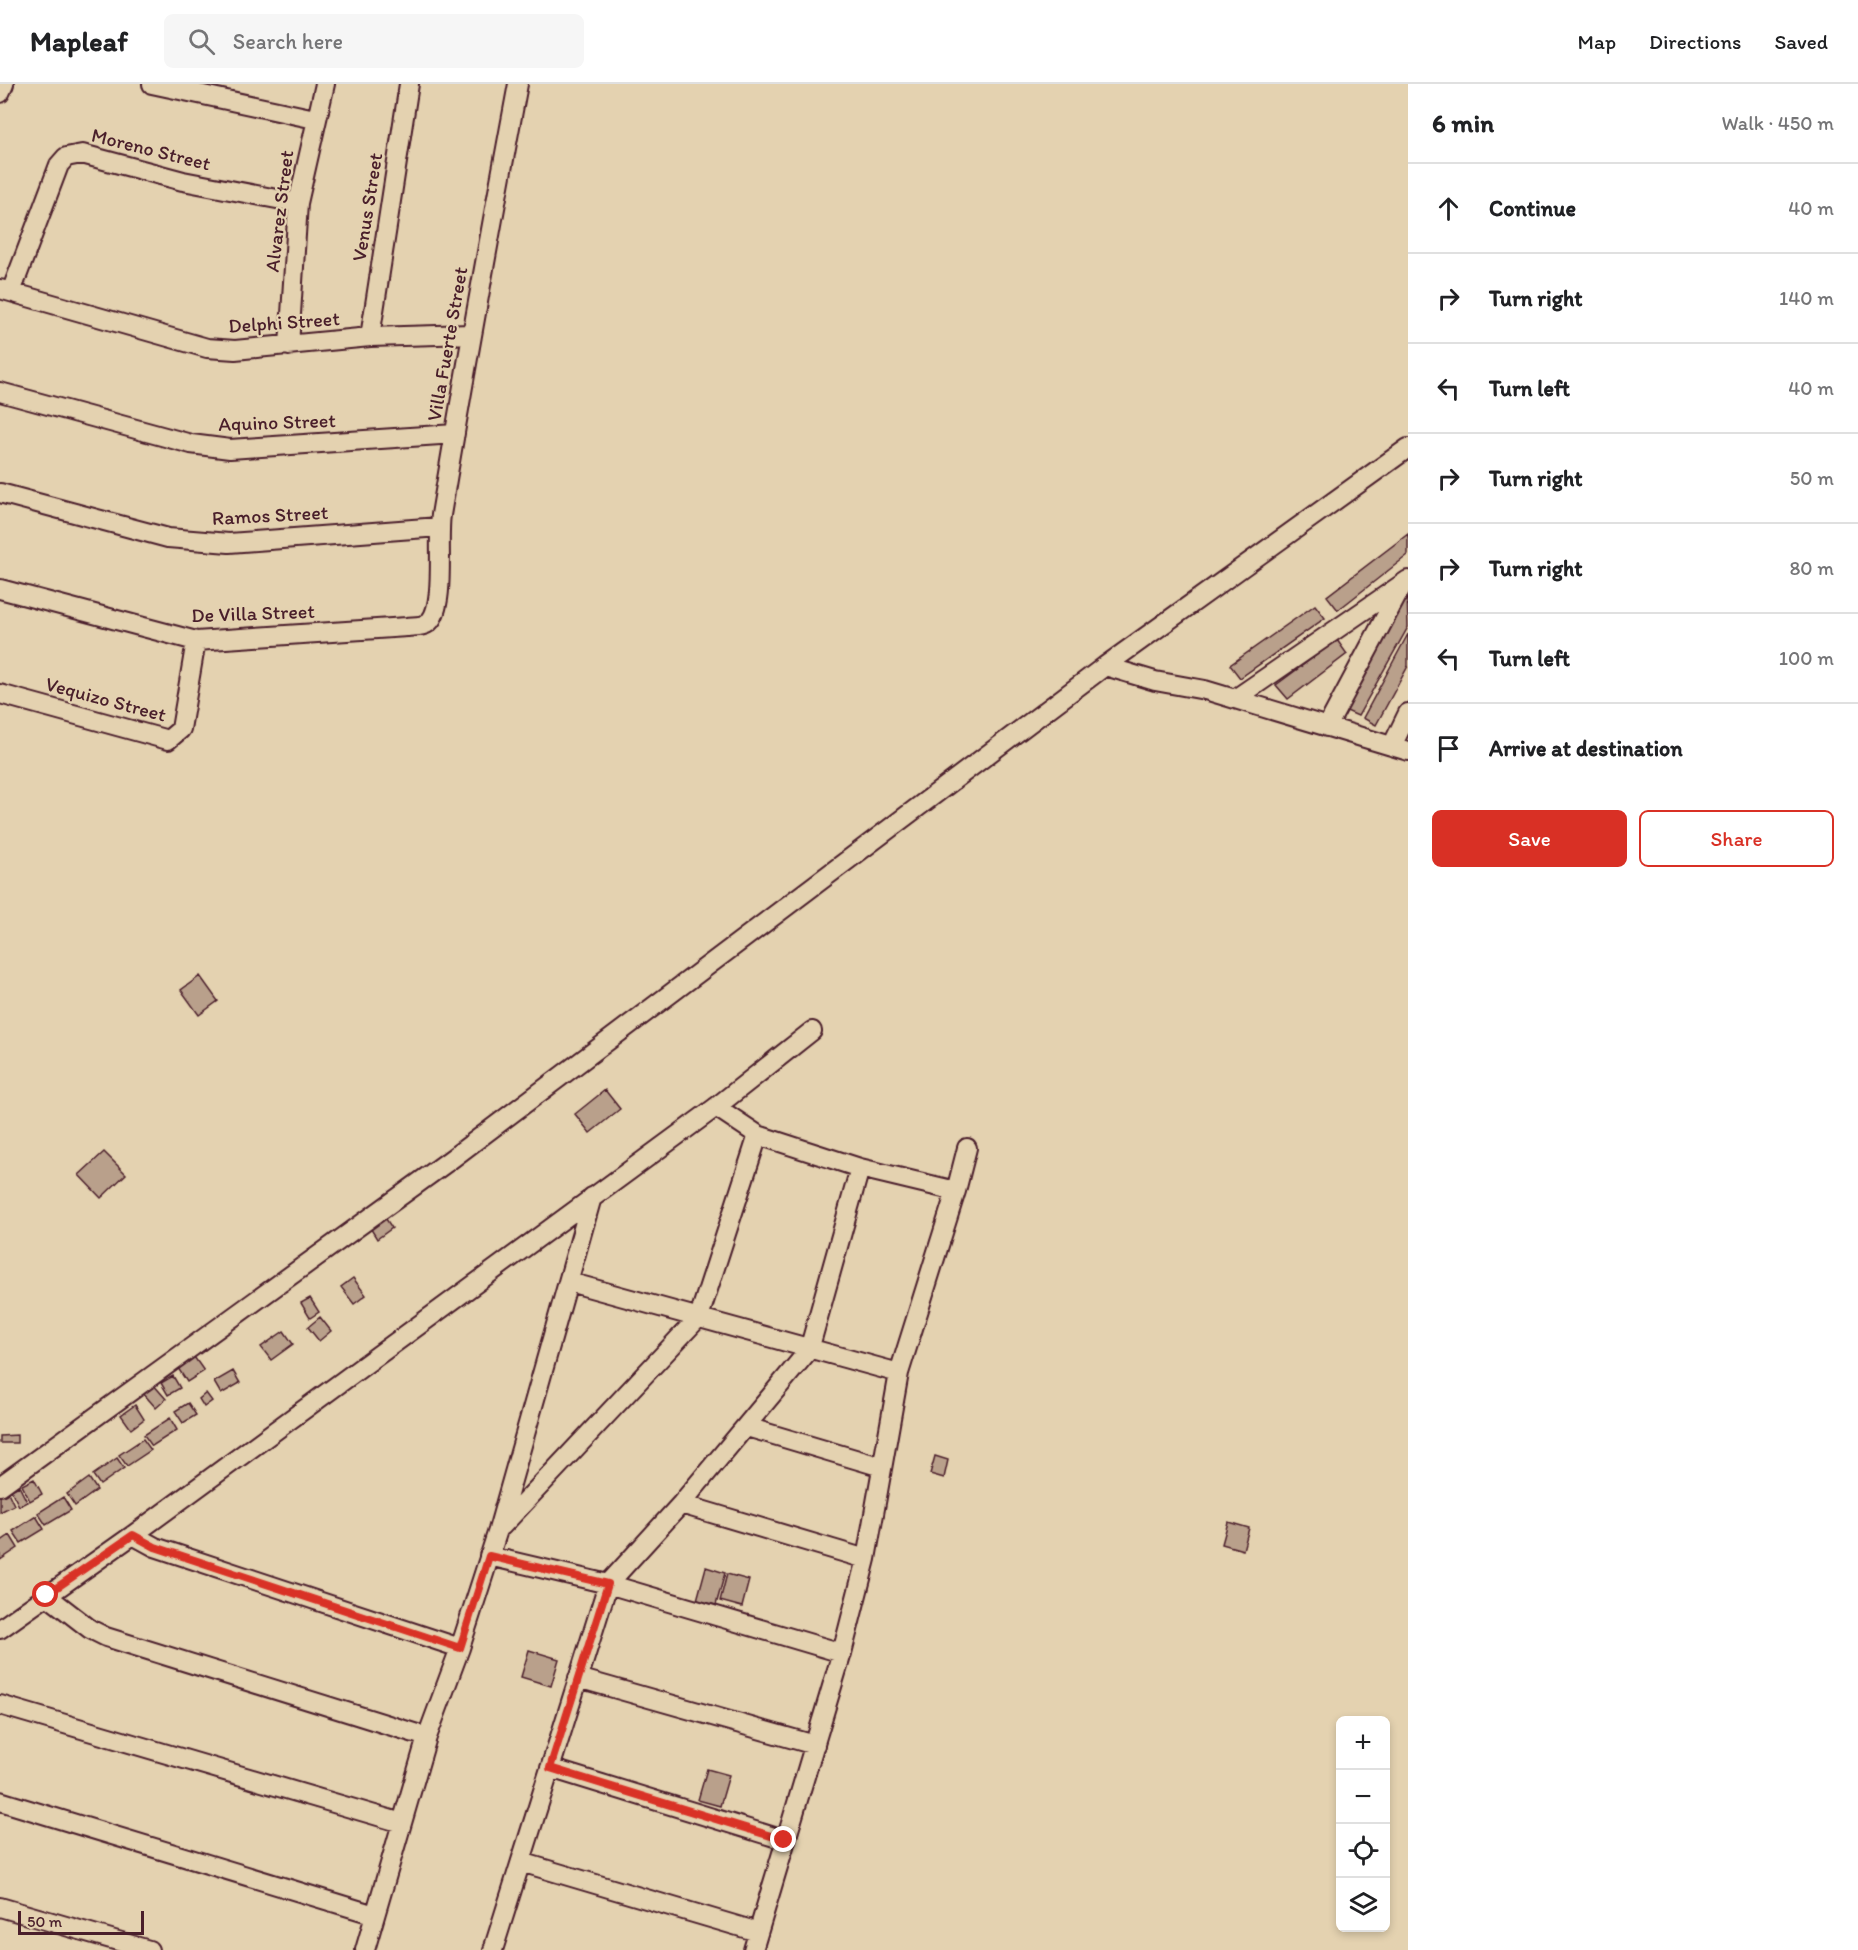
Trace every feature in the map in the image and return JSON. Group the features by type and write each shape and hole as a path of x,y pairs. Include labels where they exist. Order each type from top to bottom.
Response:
{"street":[{"path":"0,93 4,84"},
{"path":"152,84 315,119"},
{"name":"Alvarez Street","path":"289,346 298,203 315,119 325,84"},
{"name":"Venus Street","path":"370,337 409,84"},
{"name":"Villa Fuerte Street","path":"435,613 438,603 439,526 471,334 518,84"},
{"name":"Moreno Street","path":"5,291 58,165 72,154 82,154 183,181 298,203"},
{"name":"Delphi Street","path":"5,291 207,348 235,350 370,337 471,334"},
{"name":"Aquino Street","path":"0,392 191,444 231,449 455,434"},
{"path":"0,1486 450,1160 1105,666 1408,448"},
{"name":"Ramos Street","path":"0,493 168,538 209,542 229,543 439,526"},
{"path":"1235,699 1405,582"},
{"path":"1327,727 1405,582"},
{"name":"De Villa Street","path":"0,589 196,641 426,625 435,613"},
{"name":"Vequizo Street","path":"0,694 168,740 181,729 196,641"},
{"path":"1105,666 1155,681 1206,690 1400,748 1408,713"},
{"path":"0,1629 133,1535 716,1107 812,1031"},
{"path":"716,1107 758,1135 860,1168 956,1191"},
{"path":"498,1530 699,1317 758,1135"},
{"path":"521,1862 756,1941 784,1840 842,1653 866,1559 899,1373 956,1191 967,1148"},
{"path":"499,1948 521,1862 608,1584 681,1504 809,1350 860,1168"},
{"path":"365,1950 427,1737 460,1648 498,1530 592,1197"},
{"path":"569,1282 899,1373"},
{"path":"747,1427 882,1467"},
{"path":"681,1504 866,1559"},
{"path":"133,1535 155,1547 460,1648"},
{"path":"489,1556 608,1584 842,1653"},
{"path":"46,1595 90,1629 106,1637 427,1737"},
{"path":"578,1677 815,1745"},
{"path":"0,1705 402,1823"},
{"path":"550,1768 784,1840"},
{"path":"0,1801 375,1915"},
{"path":"0,1907 149,1950"}],"building":[{"path":"1408,534 1408,555 1338,610 1327,596"},
{"path":"1407,594 1408,627 1358,716 1342,709"},
{"path":"1315,605 1325,618 1240,678 1230,665"},
{"path":"1408,634 1408,666 1376,725 1363,718"},
{"path":"1337,640 1347,654 1288,699 1276,685"},
{"path":"200,976 218,1001 199,1015 181,990"},
{"path":"605,1090 620,1109 590,1133 575,1114"},
{"path":"104,1152 126,1174 101,1198 79,1175"},
{"path":"384,1216 392,1228 377,1239 369,1226"},
{"path":"353,1278 366,1295 354,1304 341,1287"},
{"path":"310,1298 319,1312 310,1318 301,1303"},
{"path":"320,1317 331,1331 319,1341 308,1327"},
{"path":"284,1331 293,1344 271,1360 261,1347"},
{"path":"192,1354 204,1371 187,1382 176,1365"},
{"path":"233,1371 240,1383 221,1394 214,1382"},
{"path":"173,1376 180,1388 168,1395 161,1383"},
{"path":"152,1383 166,1399 156,1408 142,1392"},
{"path":"206,1393 212,1401 204,1407 199,1399"},
{"path":"188,1403 196,1415 183,1423 175,1411"},
{"path":"135,1405 144,1419 131,1429 121,1415"},
{"path":"170,1418 177,1430 152,1446 144,1435"},
{"path":"17,1435 17,1443 0,1443 0,1436"},
{"path":"143,1439 151,1450 127,1466 119,1455"},
{"path":"935,1456 948,1460 944,1478 930,1474"},
{"path":"117,1458 124,1468 100,1485 93,1475"},
{"path":"89,1478 97,1490 75,1506 67,1494"},
{"path":"34,1479 42,1494 30,1501 22,1485"},
{"path":"19,1486 27,1502 19,1506 11,1490"},
{"path":"7,1490 14,1505 0,1512 0,1494"},
{"path":"63,1497 71,1510 46,1525 38,1513"},
{"path":"36,1516 44,1529 21,1543 13,1531"},
{"path":"1228,1522 1249,1528 1243,1550 1222,1544"},
{"path":"10,1535 18,1548 0,1560 0,1542"},
{"path":"706,1567 725,1573 716,1605 697,1600"},
{"path":"727,1574 749,1580 742,1607 720,1601"},
{"path":"529,1650 559,1659 551,1686 521,1677"},
{"path":"707,1769 729,1775 720,1806 698,1800"}],"route":[{"path":"46,1595 133,1535 155,1547 460,1648 489,1556 608,1584 550,1768 784,1840"}]}
